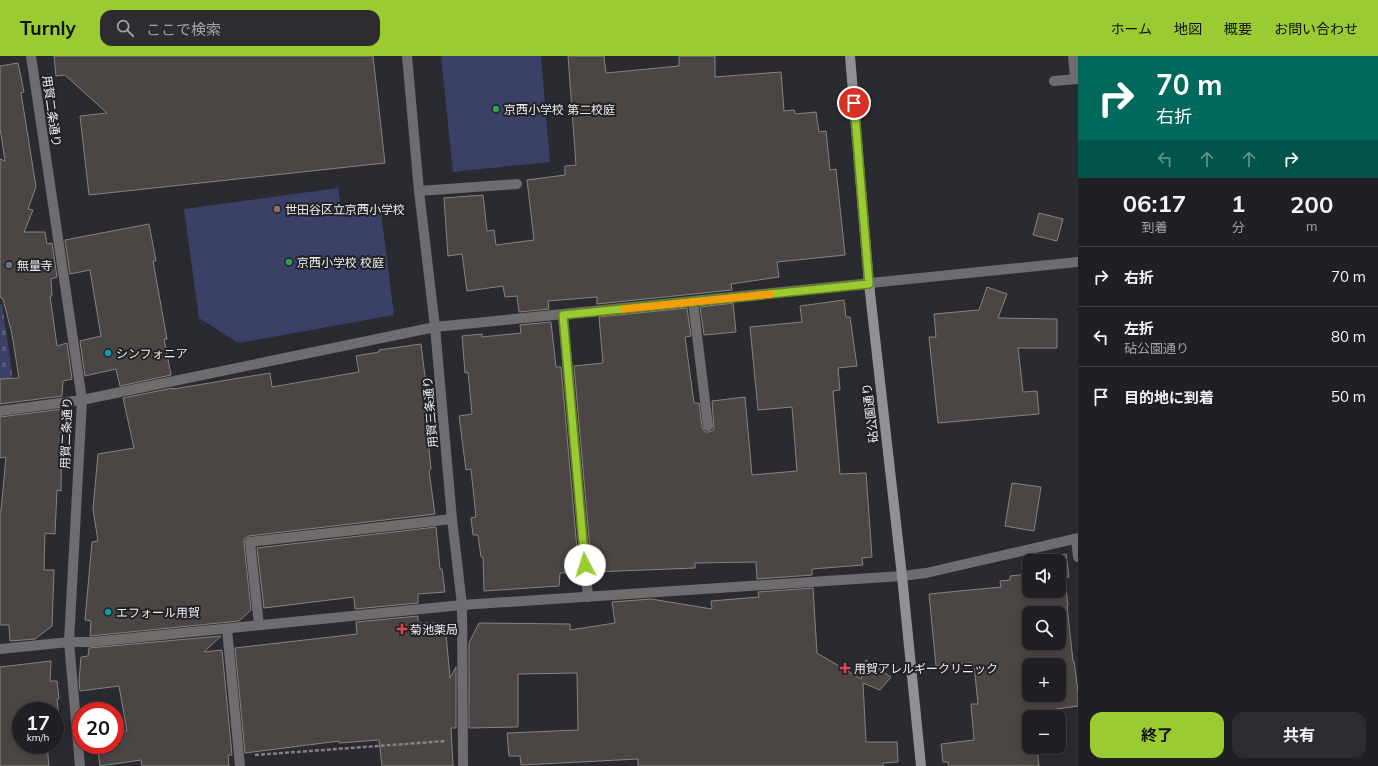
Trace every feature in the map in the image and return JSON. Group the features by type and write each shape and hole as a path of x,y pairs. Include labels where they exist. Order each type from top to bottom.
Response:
{"street":[{"name":"用賀二条通り","path":"31,56 82,400 69,642 80,766"},
{"name":"用賀三条通り","path":"407,56 419,191 435,327 452,519 462,605 463,766"},
{"name":"砧公園通り","path":"850,56 869,284 902,576 921,766"},
{"path":"1054,81 1077,79 1073,56"},
{"path":"419,191 517,184"},
{"path":"0,411 82,400 435,327 1078,262"},
{"path":"693,302 708,426"},
{"path":"563,315 588,597"},
{"path":"259,625 250,542 452,519"},
{"path":"0,649 69,642 92,642 462,605 902,576 926,573 1077,538 1078,557"},
{"path":"227,629 240,761"}],"path":[{"path":"240,761 462,740"}],"green space":[{"name":"京西小学校 第二校庭","path":"441,56 541,56 550,162 453,172"},
{"name":"京西小学校 校庭","path":"338,188 341,209 380,204 394,315 238,343 199,318 184,209"},
{"path":"0,304 2,304 16,400 0,403"}],"building":[{"path":"54,56 373,56 385,163 89,195 80,116 107,113 65,75 56,76"},
{"path":"568,56 604,56 606,73 679,66 679,56 715,56 715,77 781,72 784,111 794,110 795,114 816,112 819,132 826,131 830,170 836,169 845,255 777,262 779,277 731,284 732,290 597,304 597,297 548,301 549,309 519,312 517,296 505,297 503,286 467,291 462,254 448,256 444,198 483,195 487,231 494,230 496,245 534,240 527,180 565,175 565,166 576,165"},
{"path":"18,63 24,92 21,93 36,187 28,209 33,210 24,232 45,232 47,244 52,243 57,277 51,279 52,296 50,296 57,346 67,343 72,379 63,381 62,396 0,404 0,379 19,378 12,334 3,299 0,297 0,159 5,161 0,128 0,66"},
{"path":"1039,213 1063,219 1057,241 1033,235"},
{"path":"149,224 156,261 153,261 167,339 164,339 171,375 120,386 116,369 85,376 80,341 101,336 90,270 70,274 65,240"},
{"path":"987,287 1007,294 998,318 1057,319 1057,348 1018,348 1023,392 1037,391 1039,414 938,423 929,337 936,337 934,314 979,310"},
{"path":"844,300 846,317 850,317 857,366 838,368 840,390 833,391 840,474 866,473 872,557 862,558 863,565 812,569 812,575 757,579 756,562 695,563 695,568 592,572 574,366 603,363 599,317 687,308 691,336 685,337 694,403 699,403 702,427 705,432 712,431 714,428 712,401 745,397 752,475 797,471 792,407 758,410 750,327 802,322 800,306"},
{"path":"733,303 736,332 704,335 700,307"},
{"path":"551,322 556,367 561,367 579,572 560,573 559,586 484,591 483,557 481,557 478,535 473,535 471,518 476,517 471,469 466,470 459,416 472,414 468,372 465,373 462,336 482,334 482,337 521,333 520,325"},
{"path":"421,344 429,409 425,409 431,469 429,471 435,514 249,536 244,539 244,543 251,610 239,621 90,636 91,621 85,620 92,542 98,541 93,509 98,454 134,448 123,398 173,388 270,373 272,387 359,372 356,356 379,352 379,350"},
{"path":"62,409 61,491 57,490 55,534 45,533 44,570 54,570 52,626 35,639 10,641 9,625 0,625 0,511 6,457 0,458 0,417"},
{"path":"1012,483 1041,487 1034,531 1005,526"},
{"path":"436,527 440,569 442,569 445,592 418,594 418,603 355,609 354,597 264,608 257,548"},
{"path":"1066,554 1069,577 1066,578"},
{"path":"1022,575 1022,598 1066,598 1066,587 1073,661 1078,692 1078,706 1050,710 1022,710 1022,754 1038,754 1039,766 949,766 948,762 943,762 941,744 974,740 971,704 978,704 974,665 972,665 972,663 936,666 929,594 1001,587 1000,581 1010,580 1010,576"},
{"path":"813,588 817,653 861,679 866,660 891,677 880,690 863,683 866,742 897,742 898,762 883,763 883,766 638,766 638,759 521,765 520,756 509,756 507,733 578,730 577,673 518,674 518,727 469,728 469,643 479,623 570,624 570,630 615,623 612,602 651,599 712,609 711,601 759,597 758,592"},
{"path":"418,616 418,623 445,623 450,678 456,667 456,728 451,728 453,766 382,766 379,740 339,743 339,741 245,753 235,648 357,634 356,622"},
{"path":"221,636 204,652 222,650 232,755 228,755 229,766 142,766 141,760 100,766 98,754 124,754 124,731 127,731 124,714 124,702 122,702 119,686 80,691 79,681 81,657 88,656 89,648"},
{"path":"51,661 50,681 57,681 59,699 57,699 57,702 12,702 12,754 48,754 49,766 0,766 0,667"}],"slow traffic":[{"path":"624,309 771,294"}],"place":[{"name":"京西小学校 第二校庭","path":"496,109"},
{"name":"世田谷区立京西小学校","path":"277,209"},
{"name":"京西小学校 校庭","path":"289,262"},
{"name":"無量寺","path":"9,265"},
{"name":"シンフォニア","path":"108,353"},
{"name":"エフォール用賀","path":"108,612"},
{"name":"菊池薬局","path":"402,629"},
{"name":"用賀アレルギークリニック","path":"845,668"}],"route":[{"path":"585,565 563,315 869,284 854,103"}]}
